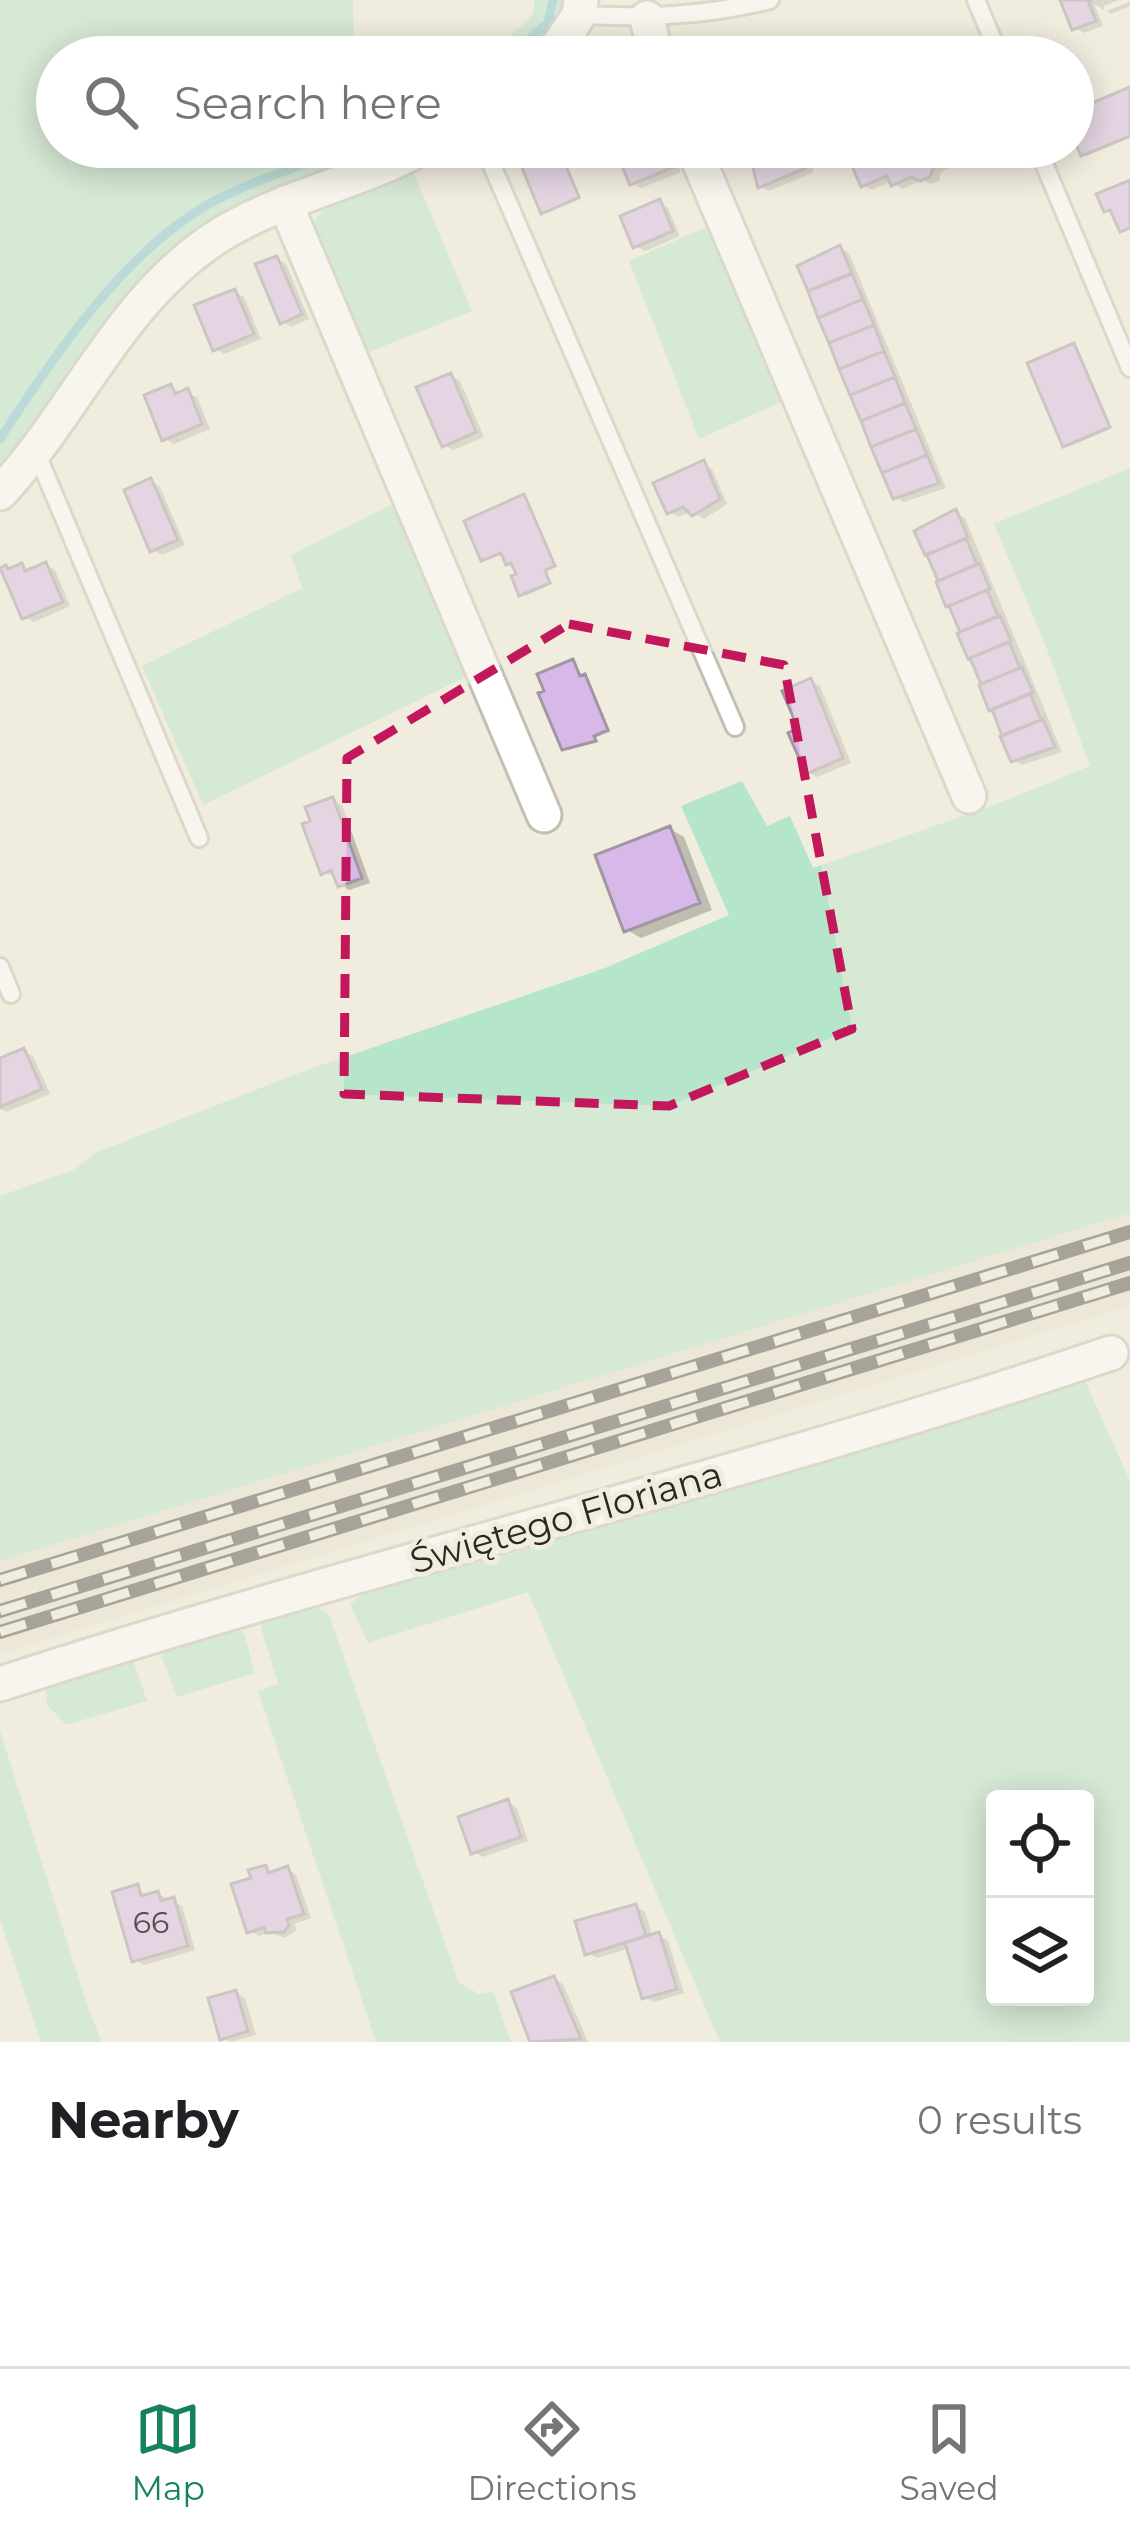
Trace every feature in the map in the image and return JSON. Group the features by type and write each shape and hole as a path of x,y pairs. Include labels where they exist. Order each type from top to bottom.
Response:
{"street":[{"path":"563,36 580,8"},
{"path":"646,18 651,36"},
{"path":"0,493 35,451 109,342 182,263 220,236 285,203 371,168"},
{"path":"702,168 969,796"},
{"path":"285,203 544,815"},
{"name":"Świętego Floriana","path":"0,1684 328,1583 883,1428 1120,1350"}],"lane":[{"path":"580,8 646,18 734,9 770,0"},
{"path":"976,0 991,36"},
{"path":"493,168 735,727"},
{"path":"1046,168 1130,368"},
{"path":"35,451 199,838"},
{"path":"0,967 11,994"}],"highlighted area":[{"path":"569,624 784,665 852,1029 669,1106 344,1094 347,758"}],"shaded area":[{"path":"1130,1213 1130,1306 0,1654 0,1561"}],"green space":[{"path":"0,0 353,0 354,36 36,36 36,168 337,168 224,215 0,480"},
{"path":"535,0 570,0 559,29 551,36 510,36 533,15"},
{"path":"412,169 472,311 361,355 318,255 313,223 329,201"},
{"path":"708,226 783,401 699,439 629,261"},
{"path":"1130,468 1130,1213 0,1561 0,1196 73,1170 97,1152 301,1072 605,968 729,915 681,806 742,781 767,826 790,816 813,868 1090,766 994,524"},
{"path":"397,502 470,675 203,805 142,666 302,588 291,555"},
{"path":"1085,1381 1130,1481 1130,2042 720,2042 528,1592 368,1643 350,1604 367,1591 509,1554"},
{"path":"308,1600 329,1615 459,1983 479,1994 493,1991 511,2042 376,2042 258,1691 278,1684 261,1627 266,1614"},
{"path":"231,1623 244,1633 255,1673 177,1697 161,1656 169,1645"},
{"path":"131,1654 147,1701 66,1725 47,1705 46,1690 58,1679"},
{"path":"0,1731 102,2042 41,2042 0,1920"}],"building":[{"path":"1060,0 1092,0 1088,1 1096,21 1072,30"},
{"path":"1130,87 1130,136 1094,151 1094,102"},
{"path":"522,168 567,168 579,197 541,214"},
{"path":"623,168 672,168 630,185"},
{"path":"753,168 806,168 758,188"},
{"path":"853,168 933,168 930,177 920,181 911,177 891,186 887,176 861,187"},
{"path":"1130,180 1130,228 1120,232 1096,194"},
{"path":"660,199 673,231 633,248 620,216"},
{"path":"840,245 852,273 808,291 797,266"},
{"path":"277,256 302,314 280,324 255,264"},
{"path":"852,274 863,299 818,318 808,291"},
{"path":"235,289 254,334 213,351 194,305"},
{"path":"863,299 874,325 829,343 818,318"},
{"path":"874,325 884,351 839,369 829,343"},
{"path":"1074,343 1110,427 1063,447 1027,363"},
{"path":"884,351 895,377 850,395 839,369"},
{"path":"451,373 476,432 442,447 416,387"},
{"path":"895,377 905,403 861,421 850,395"},
{"path":"171,384 175,394 188,388 202,424 162,441 144,395"},
{"path":"905,403 916,429 871,447 861,421"},
{"path":"916,429 927,455 882,473 871,447"},
{"path":"927,455 939,483 893,499 882,473"},
{"path":"704,460 720,499 692,516 683,507 667,514 653,483"},
{"path":"151,478 178,540 150,552 124,490"},
{"path":"524,494 555,566 545,570 550,583 519,596 511,563 506,565 501,553 481,561 464,521"},
{"path":"956,509 968,538 925,555 914,531"},
{"path":"966,538 977,565 938,581 927,555"},
{"path":"46,562 63,602 22,619 0,568 22,563 25,571"},
{"path":"979,563 990,589 946,607 936,582"},
{"path":"987,590 998,616 960,632 949,606"},
{"path":"1000,616 1011,641 968,659 957,633"},
{"path":"1009,642 1020,668 981,684 970,658"},
{"path":"573,659 580,676 585,674 608,730 594,736 596,741 562,750 538,693 544,691 537,674"},
{"path":"1022,667 1033,693 989,711 979,685"},
{"path":"811,678 843,758 806,774 788,733 798,728 782,691"},
{"path":"1030,693 1041,720 1002,736 992,709"},
{"path":"1043,719 1055,747 1011,762 1000,736"},
{"path":"333,797 362,878 338,887 331,870 321,875 302,824 310,821 305,807"},
{"path":"670,826 700,903 624,932 595,855"},
{"path":"24,1048 42,1089 0,1107 0,1058"},
{"path":"508,1799 521,1837 471,1854 458,1817"},
{"path":"266,1865 268,1873 288,1866 304,1914 287,1919 284,1932 266,1933 264,1927 247,1933 231,1884 251,1878 248,1870"},
{"path":"138,1884 141,1896 158,1891 161,1901 174,1897 188,1946 132,1962 112,1892"},
{"path":"636,1904 646,1936 585,1955 575,1921"},
{"path":"659,1932 677,1989 642,1999 625,1943"},
{"path":"554,1976 581,2039 530,2042 511,1992"},
{"path":"236,1990 248,2031 220,2040 208,1998"}],"waterway":[{"path":"533,36 548,23 553,0"},
{"path":"0,439 67,341 148,249 209,204 293,168"}],"railway":[{"path":"0,1580 1130,1232"},
{"path":"0,1611 1130,1263"},
{"path":"0,1632 1130,1283"}]}
